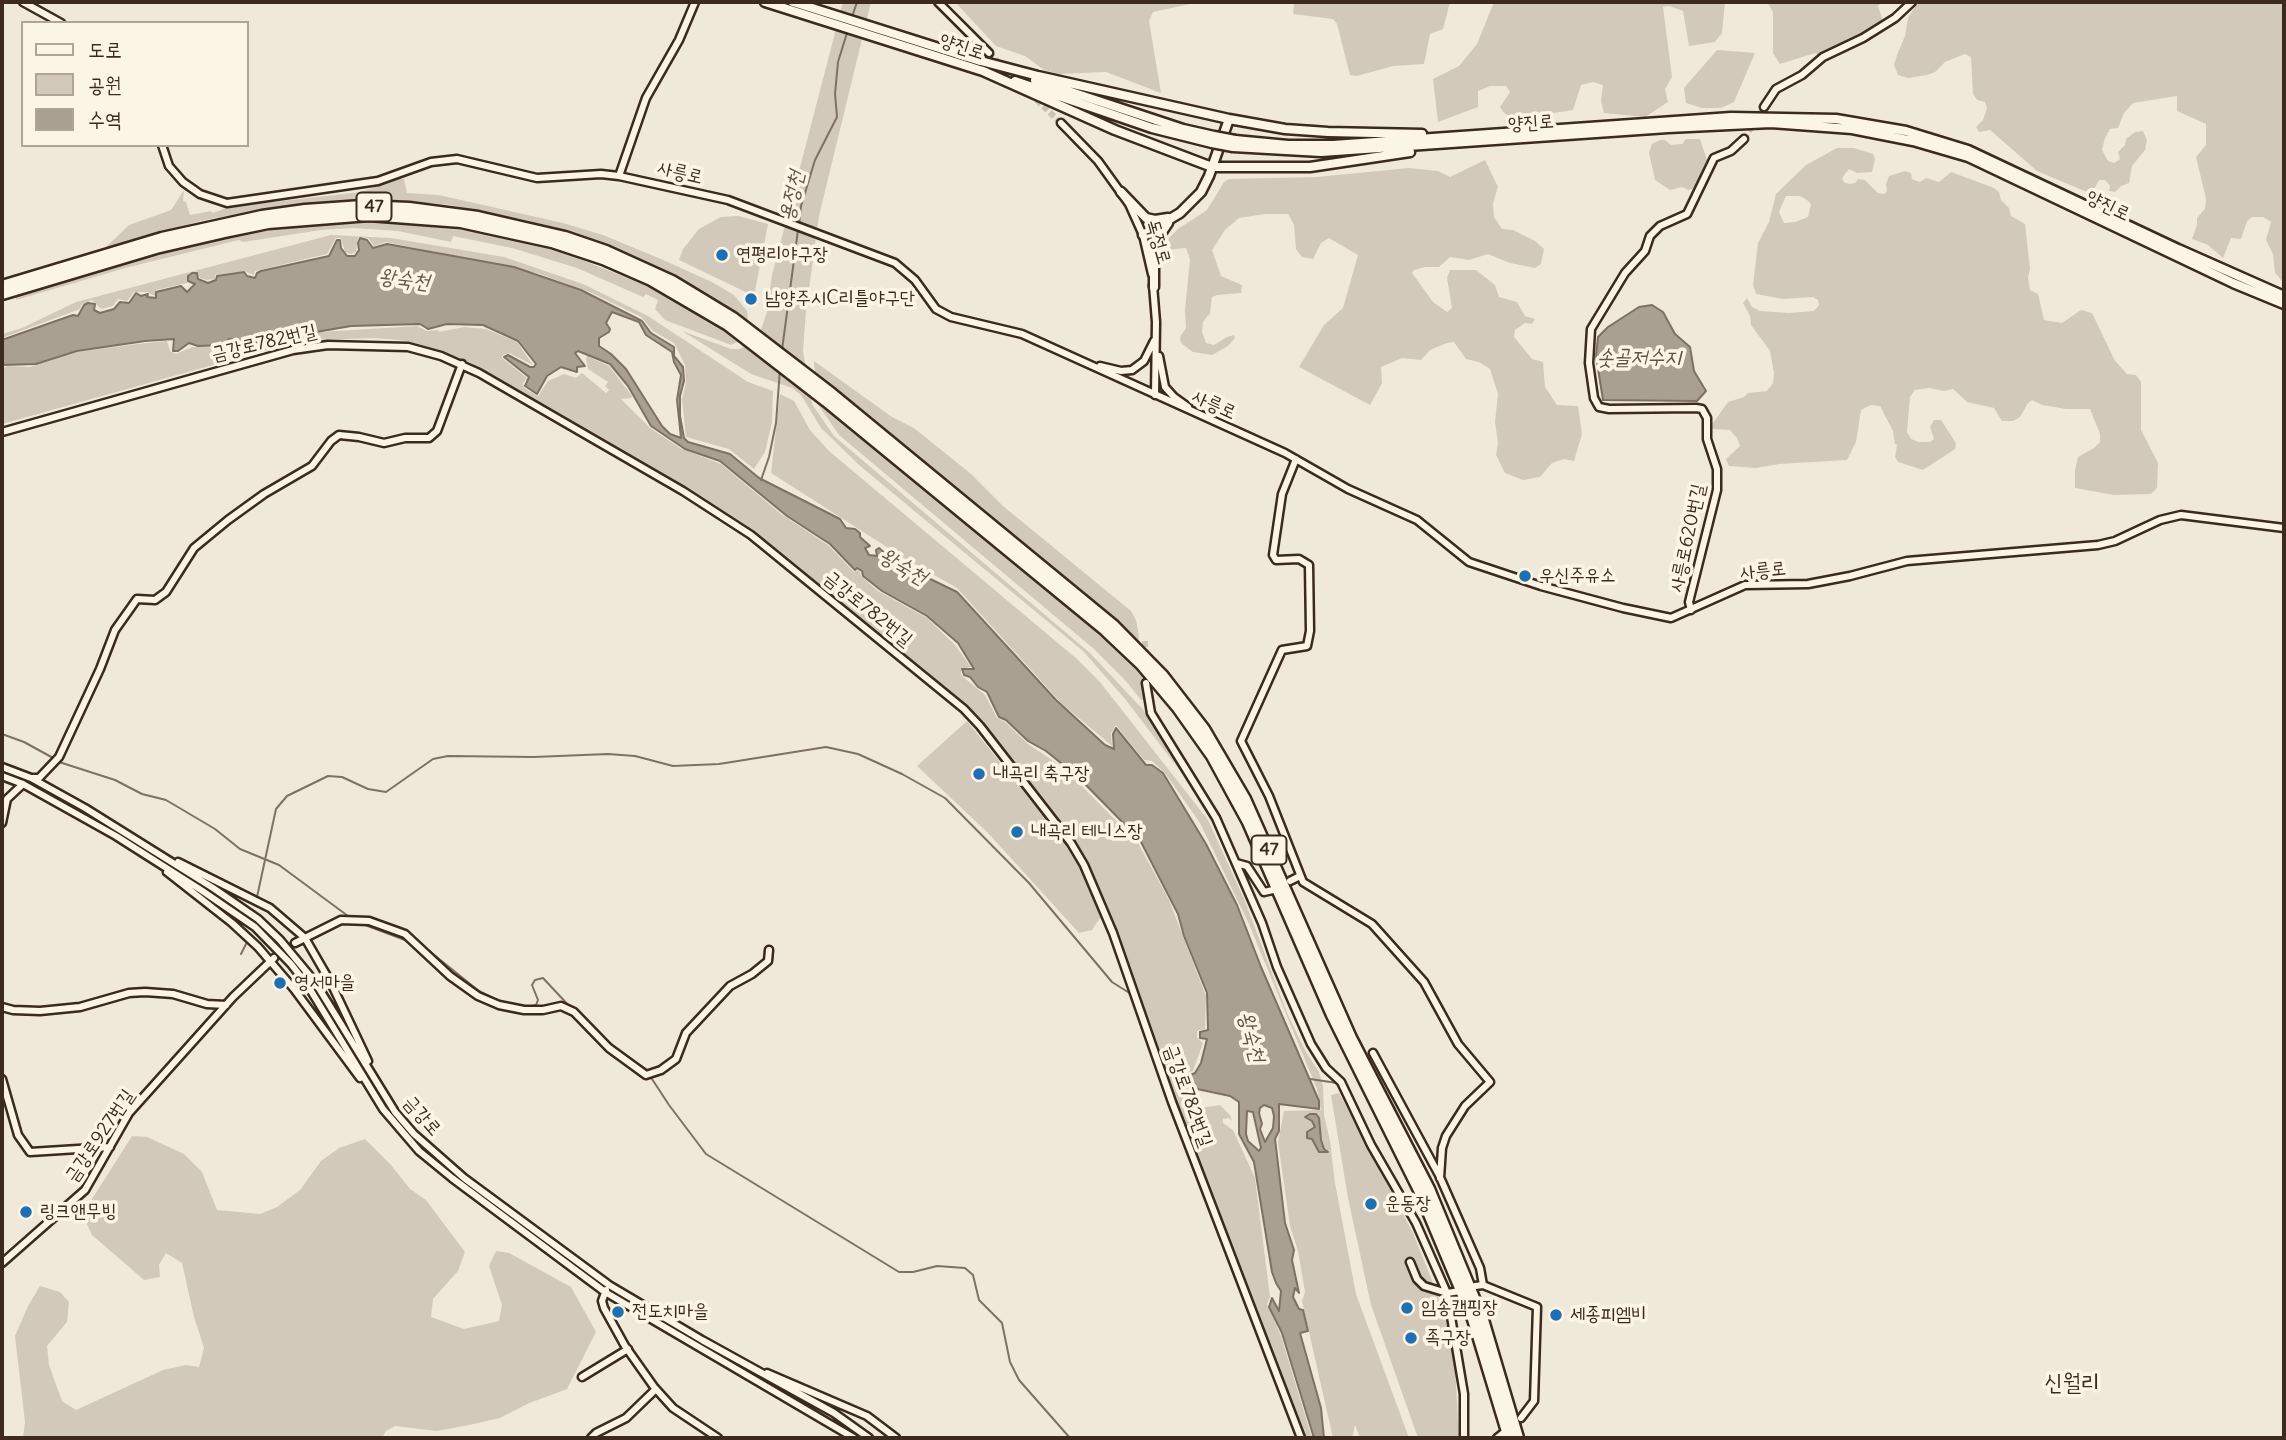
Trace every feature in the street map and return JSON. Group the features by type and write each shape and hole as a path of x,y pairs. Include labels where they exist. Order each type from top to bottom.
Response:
{"highway":[{"name":"47","path":"2,286 162,238 262,215 362,206 409,208 502,221 575,240 672,281 731,322 829,397 1113,625 1163,676 1204,729 1245,799 1351,1038 1433,1199 1483,1320 1518,1438"},
{"name":"47","path":"2,294 156,248 225,232 279,222 369,215 461,222 552,242 651,280 731,322"},
{"name":"47","path":"829,397 1105,630 1141,664 1171,699 1212,756 1248,822 1332,1015 1442,1241 1474,1319 1503,1437"}],"main road":[{"name":"양진로","path":"765,2 822,15 977,60 1213,140"},
{"name":"양진로","path":"793,2 822,15"},
{"name":"양진로","path":"873,31 1153,128 1213,140 1321,152 1668,128 1771,124 1816,125 1883,134 1968,157 2233,283 2284,304"},
{"path":"977,60 1228,119 1285,129 1481,135"},
{"path":"983,71 1115,130 1212,167 1310,167 1467,143"},
{"name":"양진로","path":"1234,143 1333,145 1731,117 1836,119 1906,131 1968,150 2284,296"},
{"path":"1143,235 1175,216 1201,192 1228,119"},
{"path":"1121,192 1146,218 1156,220 1175,216"},
{"path":"1154,287 1154,244 1163,228 1175,216"}],"street":[{"path":"23,2 57,21"},
{"path":"620,176 646,98 679,40 695,2"},
{"path":"938,2 989,53"},
{"path":"1764,107 1776,89 1802,75 1823,57 1863,38 1895,18 1912,2"},
{"name":"독정로","path":"1061,124 1089,150 1121,192 1143,235 1154,287 1155,395"},
{"name":"사릉로620번길","path":"1691,610 1689,602 1717,490 1717,469 1707,439 1707,418 1702,409 1696,408 1599,407 1594,398 1590,363 1591,329 1625,273 1645,251 1650,236 1660,226 1687,214 1714,158 1731,151 1744,139"},
{"name":"사릉로","path":"163,147 169,166 190,187 200,194 227,203 378,181 445,159 457,159 537,178 601,174 620,176 728,200 894,262 915,280 936,309 951,317 1022,334 1296,459 1348,489 1417,520 1469,562 1541,586 1671,618 1745,585 1808,584 1906,561 2098,545 2115,541 2160,520 2181,515 2284,528"},
{"path":"1083,360 1121,371 1132,369 1144,361 1156,337"},
{"path":"1156,337 1165,387 1200,416"},
{"name":"금강로782번길","path":"2,432 293,350 328,345 408,347 441,355 462,364 683,491 751,535 964,709 1071,843 1084,865 1113,933 1172,1102 1301,1438"},
{"path":"2,824 7,799 31,778 39,778 59,757 115,630 136,598 155,600 166,592 194,548 264,494 312,466 339,435 383,443 405,438 429,438 437,431 462,364"},
{"path":"1296,459 1282,494 1273,555 1276,560 1299,559 1308,565 1310,631 1307,646 1282,650 1241,741 1269,796 1303,882 1372,924 1424,982 1458,1044 1490,1082 1465,1106 1446,1136 1442,1148 1440,1178"},
{"path":"1146,683 1151,713 1216,818 1311,1044 1326,1068 1341,1082 1371,1145 1416,1223 1447,1293 1464,1394 1464,1438"},
{"name":"금강로","path":"2,767 31,778 240,906 280,940 315,982 395,1112 414,1134 464,1178 607,1289 834,1413 869,1438"},
{"name":"금강로","path":"2,776 23,784 140,847 241,916 268,939 307,985 383,1109 428,1159 607,1289 854,1438"},
{"path":"140,847 271,908 304,938 327,974 354,1035 395,1112"},
{"path":"140,847 271,959 383,1109"},
{"path":"1236,863 1247,866 1264,892 1273,890"},
{"path":"1290,881 1300,876"},
{"path":"295,943 341,920 369,921 405,934 450,976 478,996 499,1005 524,1010 561,1006 574,1012 609,1048 646,1075 662,1070 676,1059 687,1033 730,986 752,975 768,961 769,950"},
{"name":"금강로927번길","path":"2,1262 85,1190 129,1113 271,959"},
{"path":"2,1007 40,1011 80,1007 129,993 145,992 173,994 207,1004 226,1006"},
{"path":"1373,1053 1440,1178 1480,1268 1483,1285"},
{"path":"2,1079 18,1135 30,1152 110,1147"},
{"path":"1410,1262 1417,1279 1424,1286 1447,1293 1460,1291"},
{"path":"1475,1286 1483,1285 1537,1307 1534,1402 1521,1418"},
{"path":"607,1289 602,1301 604,1308 656,1389 673,1408 718,1438"},
{"path":"582,1377 628,1349"},
{"path":"746,1365 867,1416 894,1438"},
{"path":"591,1438 626,1418 656,1389"}],"green space":[{"path":"843,2 871,2 819,216 803,351 812,404 834,436 1090,653 1148,715 1191,785 1125,699 1083,651 859,465 821,428 801,395 792,388 751,374 682,331 731,349 740,349 758,338 767,312 772,275"},
{"path":"955,2 1191,2 1153,12 1149,21 1161,93 1106,72 1059,74 1044,70 1025,56 996,46"},
{"path":"1294,2 1450,2 1443,29 1430,34 1424,64 1393,66 1357,76 1350,75 1337,24 1333,19 1293,14"},
{"path":"1494,2 1725,2 1722,33 1715,42 1689,46 1683,11 1669,6 1663,7 1672,77 1665,89 1668,102 1645,117 1604,113 1601,101 1603,85 1593,82 1581,85 1573,110 1514,119 1500,107 1510,92 1506,86 1490,86 1478,91 1478,107 1438,122 1433,79 1459,66 1477,44"},
{"path":"1767,2 1881,2 1878,6 1883,21 1858,39 1823,57 1815,53 1780,64 1773,53 1773,12"},
{"path":"1918,2 2284,2 2284,283 2275,273 2273,254 2266,240 2271,222 2263,217 2252,217 2247,221 2241,239 2231,238 2223,258 2208,245 2192,239 2197,218 2205,209 2206,199 2196,157 2206,145 2206,124 2177,111 2177,96 2133,103 2124,113 2118,128 2110,129 2102,150 2108,161 2114,163 2120,159 2118,152 2125,145 2126,139 2135,132 2143,131 2147,140 2145,150 2132,166 2129,183 2115,192 2109,191 2110,186 2105,180 2099,180 2092,193 2087,192 2037,171 1990,130 1979,132 1976,127 1983,120 1987,108 1985,102 1977,100 1973,94 1971,57 1965,54 1945,62 1935,72 1927,75 1908,78 1898,75 1894,65 1905,36 1908,18"},
{"path":"1717,50 1755,53 1734,102 1721,108 1702,108 1686,103 1684,88"},
{"path":"1686,139 1700,139 1707,160 1695,188 1670,190 1655,180 1649,153 1652,144 1660,140 1671,145 1682,144"},
{"path":"1837,148 1854,148 1873,154 1875,159 1872,172 1857,173 1849,169 1842,178 1844,182 1849,184 1858,179 1865,180 1878,193 1884,194 1887,191 1889,176 1905,171 1911,173 1912,179 1920,182 1926,178 1939,182 1951,172 1999,192 2011,216 2025,224 2030,290 2038,294 2044,320 2062,323 2081,310 2092,313 2115,361 2127,374 2136,375 2141,382 2141,430 2158,463 2157,488 2151,494 2114,495 2075,488 2078,457 2100,442 2100,434 2090,409 2066,409 2042,405 2032,400 2020,417 2013,421 2002,421 1994,408 1967,402 1953,389 1915,390 1910,397 1907,432 1911,439 1930,442 1934,439 1930,427 1934,420 1941,420 1956,443 1955,449 1923,470 1898,462 1895,457 1897,445 1893,431 1880,406 1871,405 1861,410 1856,442 1847,460 1756,468 1729,466 1726,459 1740,446 1737,438 1730,430 1711,429 1711,426 1728,402 1748,393 1767,391 1773,383 1774,373 1770,351 1751,325 1750,316 1743,303 1747,298 1752,307 1760,311 1789,313 1814,311 1819,305 1818,300 1813,297 1783,299 1756,294 1753,285 1758,243 1769,222 1776,194 1806,165","holes":["1786,196 1800,196 1811,204 1808,217 1784,223 1779,212"]},
{"path":"1485,160 1498,187 1493,203 1494,217 1502,229 1513,230 1535,241 1544,249 1541,264 1535,268 1510,263 1488,254 1469,260 1450,257 1439,267 1425,267 1412,273 1433,302 1447,312 1452,308 1447,278 1450,270 1476,270 1495,285 1499,297 1517,302 1525,316 1535,319 1532,324 1525,323 1515,330 1514,337 1532,359 1543,362 1545,387 1557,405 1578,406 1582,434 1574,461 1564,459 1552,463 1540,477 1523,480 1505,473 1496,455 1498,394 1490,369 1479,362 1466,359 1454,342 1430,350 1421,360 1402,358 1381,367 1382,383 1370,405 1299,367 1324,325 1343,308 1358,255 1329,238 1321,243 1313,259 1302,257 1296,249 1294,225 1288,214 1239,218 1225,230 1212,250 1221,276 1242,285 1241,293 1212,297 1210,313 1203,322 1202,332 1206,343 1214,345 1227,337 1234,335 1235,338 1228,346 1212,355 1193,352 1181,343 1180,337 1186,328 1190,259 1186,248 1167,250 1165,242 1178,229 1207,210 1224,182 1229,179 1317,177 1409,168 1438,171 1450,177"},
{"path":"404,179 407,193 439,195 563,223 603,235 661,259 734,295 747,311 749,327 737,342 731,345 665,320 655,309 658,300 646,294 643,297 577,268 512,248 453,236 451,242 398,231 354,228 321,230 243,242 239,240 129,267 16,300 16,297 127,263 219,239 306,224 378,221 478,232 525,241 570,255 647,286 724,330 736,312 680,279 590,239 525,220 450,205 395,200 273,207 200,221 105,248 129,225 171,210 184,190 183,201 186,202 190,215 211,211 213,213 229,207 361,192"},
{"name":"연평리야구장","path":"738,216 768,224 754,296 679,260 683,249 699,229 721,217"},
{"path":"331,235 391,238 504,257 583,284 648,316 748,382 773,391 772,422 765,452 754,469 729,449 686,437 682,399 686,383 685,365 674,343 653,331 641,317 592,293 537,273 386,242 374,246 368,238 358,237 356,252 350,254 345,252 341,238 336,238 327,254 255,271 254,275 244,271 215,275 215,279 207,280 200,278 197,271 189,273 187,283 156,290 155,296 147,292 134,292 127,301 118,299 113,306 101,309 92,300 81,305 80,309 2,338 2,334 22,328 76,302"},
{"path":"417,326 427,331 439,330 438,332 464,327 486,329 517,342 533,365 509,353 502,358 527,378 523,383 524,388 538,396 548,381 564,374 576,378 582,373 606,393 609,390 605,386 608,382 588,369 587,356 609,366 632,396 621,399 650,428 680,448 721,464 781,514 828,545 854,572 858,570 878,591 927,618 955,645 971,667 961,669 961,675 985,695 997,718 1028,744 1064,768 1138,843 1169,900 1206,996 1205,1029 1197,1031 1197,1037 1203,1043 1193,1071 1185,1074 1179,1072 1180,1078 1198,1095 1196,1105 1200,1108 1220,1105 1230,1115 1232,1121 1229,1118 1223,1119 1223,1123 1233,1130 1255,1178 1270,1297 1267,1304 1281,1336 1312,1438 1302,1438 1171,1094 1095,882 1077,847 968,709 752,530 471,363 407,341 375,338 319,340 281,346 2,424 2,368 8,366 30,367 78,352 167,341 170,351 176,354 192,347 223,346 233,340 239,346 243,341 252,345 320,332"},
{"path":"814,361 892,417 914,428 970,473 1003,506 1131,611 1138,630 1145,700 1141,700 1094,649 839,435 817,403"},
{"path":"780,394 794,401 810,430 829,451 1077,659 1100,682 1208,820 1245,901 1287,1013 1319,1072 1335,1183 1356,1294 1409,1438 1360,1438 1355,1425 1352,1438 1333,1438 1302,1301 1305,1292 1298,1251 1290,1226 1278,1142 1284,1111 1321,1110 1317,1089 1249,924 1200,823 1165,773 1152,761 1144,760 1116,725 1111,733 1112,746 1061,703 957,588 904,558 771,473"},
{"path":"967,721 1068,847 1102,915 1092,930 1079,933 988,833 917,766"},
{"path":"1339,1093 1413,1233 1437,1293 1454,1349 1459,1438 1418,1438 1371,1305 1348,1198 1331,1095"},
{"path":"132,1136 147,1137 184,1154 202,1172 217,1210 260,1214 277,1207 300,1190 321,1161 339,1148 365,1139 410,1189 426,1200 465,1252 458,1271 433,1299 431,1317 464,1329 499,1321 502,1305 489,1266 496,1251 509,1253 571,1287 596,1332 567,1389 527,1404 500,1418 437,1431 395,1426 386,1431 382,1438 23,1438 25,1422 15,1336 40,1286 60,1292 69,1302 67,1322 47,1346 49,1365 62,1401 76,1410 163,1370 186,1365 199,1367 204,1348 182,1263 166,1253 159,1265 160,1277 144,1280 92,1235 86,1222 92,1199"}],"water":[{"name":"왕숙천","path":"360,238 367,240 373,248 387,244 514,267 581,290 642,321 651,333 674,347 674,356 683,367 680,416 684,438 688,442 730,454 759,478 840,519 846,528 860,533 860,537 870,546 865,548 869,555 877,556 876,550 879,548 903,569 957,592 1056,700 1105,745 1114,749 1113,734 1116,728 1146,765 1152,765 1163,773 1206,844 1237,905 1319,1101 1319,1109 1279,1104 1279,1131 1275,1139 1285,1223 1294,1250 1292,1260 1299,1293 1295,1288 1293,1297 1299,1309 1303,1310 1308,1331 1300,1333 1321,1408 1324,1438 1314,1438 1282,1333 1269,1307 1272,1298 1279,1311 1281,1291 1272,1272 1254,1162 1239,1134 1239,1102 1230,1096 1197,1089 1193,1082 1184,1080 1181,1074 1186,1077 1195,1073 1201,1063 1207,1039 1200,1038 1200,1032 1208,1030 1207,993 1178,914 1140,840 1077,776 999,717 987,692 964,675 962,669 974,669 958,643 927,616 882,591 863,576 862,571 857,568 855,570 830,544 787,516 720,461 685,449 651,426 628,386 610,364 578,351 575,353 585,366 577,367 577,372 561,367 547,376 537,394 525,386 529,377 504,357 508,355 534,367 536,364 518,341 483,325 447,324 428,329 420,324 351,326 252,343 241,339 239,344 234,339 229,339 223,345 198,346 189,343 178,351 173,351 174,339 145,341 77,351 36,364 2,365 2,340 73,315 78,316 88,303 95,304 94,310 100,313 114,309 120,302 129,303 136,293 156,298 156,292 181,286 187,292 195,284 188,281 188,276 192,273 197,273 198,279 208,283 216,280 217,276 244,272 255,278 261,271 329,256 337,240 340,240 341,248 347,256 355,256 359,250","holes":["612,312 639,322 646,335 672,352 681,375 677,400 681,438 670,434 662,426 626,369 599,346 599,338 609,332 606,323","1264,1105 1272,1108 1274,1116 1273,1128 1265,1142 1260,1129 1260,1108","1247,1111 1253,1112 1261,1148 1259,1151 1248,1141"]},
{"name":"솟골저수지","path":"1652,305 1663,312 1675,334 1690,347 1694,371 1706,391 1697,401 1603,400 1596,356 1598,337 1608,327 1639,307"},
{"path":"1316,1114 1319,1118 1321,1140 1328,1152 1319,1152 1312,1139 1307,1138 1307,1132 1315,1127 1312,1121 1305,1117"}],"waterway":[{"name":"용정천","path":"852,17 857,2"},
{"name":"용정천","path":"799,225 801,206 815,160 837,117 835,94 838,62 847,33"},
{"name":"용정천","path":"782,350 798,230"},
{"name":"용정천","path":"761,480 776,423 780,369"},
{"path":"2,734 24,742 55,759"},
{"path":"257,897 276,809 287,796 328,776 342,777 368,789 386,792 433,759 448,756 608,754 635,756 673,766 719,764 826,747 858,754 945,798 1029,883 1112,982 1131,994"},
{"path":"59,762 115,780 142,794 166,800 215,829 240,849 279,865 348,916"},
{"path":"365,925 405,940"},
{"path":"241,954 246,944"},
{"path":"423,946 479,991 499,1001 528,1007 536,1005 538,1000 532,985 535,980 543,978 571,1008"},
{"path":"611,1045 647,1070"},
{"path":"652,1079 706,1154 899,1272 913,1272 937,1266 965,1268 973,1275 979,1300 1002,1323 1010,1362 1019,1380 1070,1438"},
{"path":"1310,1079 1337,1083"}],"tunnel":[{"path":"989,53 1018,81"},
{"path":"1030,94 1061,123"},
{"path":"1744,139 1764,107"},
{"path":"1145,641 1146,660"},
{"path":"274,958 295,943"}],"place":[{"name":"연평리야구장","path":"722,255"},
{"name":"남양주시C리틀야구단","path":"751,299"},
{"name":"우신주유소","path":"1525,576"},
{"name":"내곡리 축구장","path":"979,774"},
{"name":"내곡리 테니스장","path":"1017,832"},
{"name":"영서마을","path":"280,983"},
{"name":"운동장","path":"1371,1204"},
{"name":"링크앤무빙","path":"26,1212"},
{"name":"임송캠핑장","path":"1407,1308"},
{"name":"전도치마을","path":"618,1312"},
{"name":"세종피엠비","path":"1556,1315"},
{"name":"족구장","path":"1411,1338"}],"district":[{"name":"신월리","path":"2072,1383"}]}
